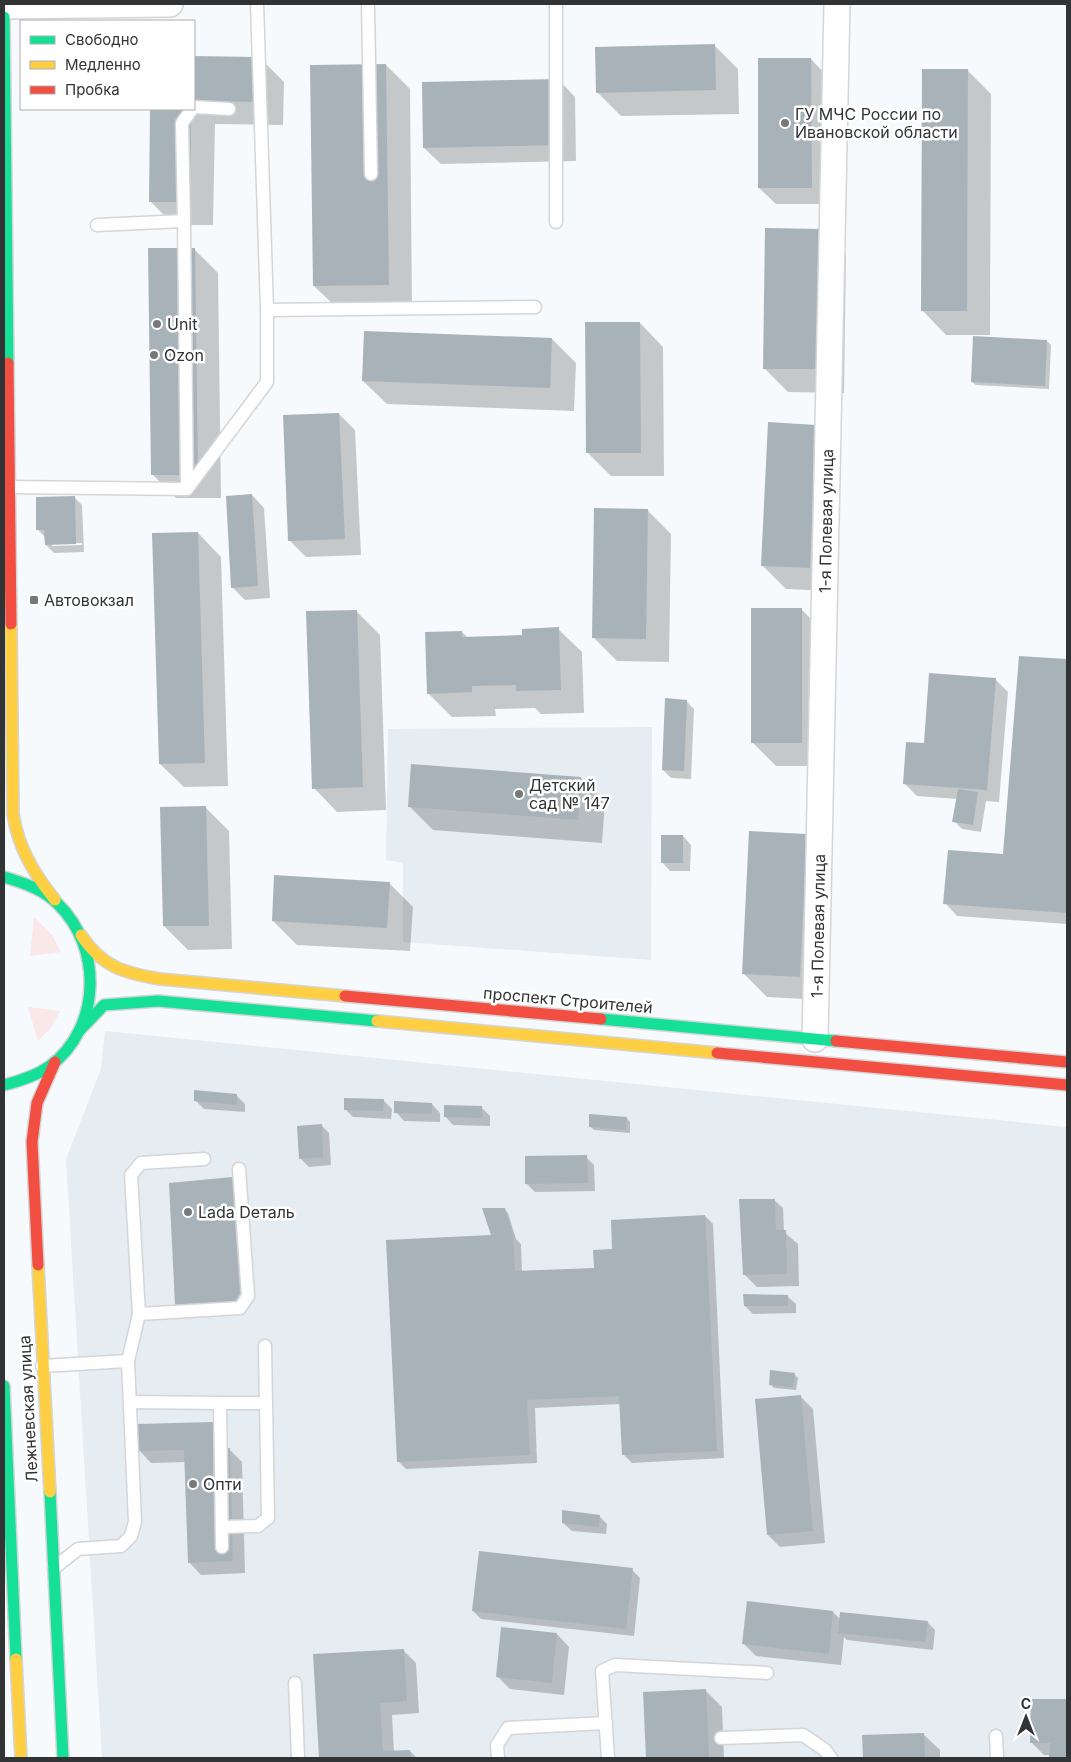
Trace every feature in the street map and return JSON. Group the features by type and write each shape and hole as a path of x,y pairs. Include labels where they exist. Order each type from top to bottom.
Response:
{"main road":[{"path":"4,17 14,825 29,864 55,900 68,914 81,935 88,956 92,979 88,1007 79,1032 64,1053 38,1074 4,1086"},
{"path":"4,877 32,886 55,900"},
{"name":"проспект Строителей","path":"81,935 89,948 104,962 145,977 815,1050 1067,1086"},
{"name":"проспект Строителей","path":"79,1032 104,1005 158,1001 334,1019 815,1050 1067,1062"},
{"name":"Лежневская улица","path":"55,1062 37,1103 32,1142 62,1758"},
{"name":"Лежневская улица","path":"4,1386 21,1758"}],"street":[{"path":"4,6 170,4"},
{"name":"1-я Полевая улица","path":"815,1050 837,4"}],"lane":[{"path":"187,489 267,382 267,310 257,4"},
{"path":"368,4 371,174"},
{"path":"556,4 556,222"},
{"path":"195,108 229,109"},
{"path":"187,489 182,123 192,110"},
{"path":"97,225 184,221"},
{"path":"267,310 535,307"},
{"path":"9,487 187,489"},
{"path":"52,1570 78,1548 121,1546 130,1536 136,1522 128,1361 139,1314 131,1175 141,1163 204,1159"},
{"path":"139,1314 240,1308 248,1296 239,1169"},
{"path":"222,1527 258,1526 268,1518 264,1346"},
{"path":"42,1366 128,1361"},
{"path":"130,1402 266,1403"},
{"path":"220,1403 222,1547"},
{"path":"608,1758 602,1671 615,1665 767,1673"},
{"path":"295,1683 298,1758"},
{"path":"498,1758 497,1745 508,1728 606,1723"},
{"path":"721,1738 803,1735 825,1750 831,1758"},
{"path":"996,1736 997,1758"}],"shaded area":[{"name":"Детский сад № 147","path":"652,727 651,960 403,942 403,863 386,860 388,729"},
{"path":"34,917 52,935 61,952 30,956"},
{"path":"28,1007 60,1011 50,1029 38,1041"},
{"path":"105,1031 1067,1127 1067,1758 102,1758 66,1159 101,1069"}],"building":[{"path":"715,44 716,90 596,93 595,47"},
{"path":"195,56 261,57 260,102 195,101"},
{"name":"ГУ МЧС России по Ивановской области","path":"758,58 811,58 812,188 758,188"},
{"path":"386,64 389,285 313,286 310,65"},
{"path":"922,69 968,69 967,311 921,311"},
{"path":"559,79 560,145 423,148 422,82"},
{"path":"150,110 191,110 190,202 149,202"},
{"path":"765,228 823,229 821,369 763,369"},
{"path":"148,248 195,248 198,475 151,475"},
{"path":"585,322 640,322 641,453 586,453"},
{"path":"364,331 552,338 550,388 362,381"},
{"path":"973,336 1047,340 1045,386 971,382"},
{"path":"339,413 345,539 288,541 283,415"},
{"path":"768,422 816,425 810,568 761,566"},
{"path":"252,494 258,586 231,588 226,496"},
{"path":"75,496 76,544 45,545 44,530 36,530 36,497"},
{"path":"594,508 648,509 646,639 592,638"},
{"path":"198,532 205,763 159,764 152,533"},
{"path":"751,608 802,608 802,743 751,743"},
{"path":"357,610 363,787 312,789 306,611"},
{"path":"559,627 561,690 516,691 516,685 472,686 472,692 427,694 425,632 462,631 462,637 522,635 522,629"},
{"path":"1019,656 1067,659 1067,913 943,904 948,850 1003,854"},
{"path":"929,673 996,678 987,790 903,784 906,742 924,743"},
{"path":"665,698 687,700 684,771 662,770"},
{"path":"411,764 581,777 578,820 408,807"},
{"path":"958,789 978,792 973,825 952,822"},
{"path":"206,806 209,926 163,926 160,807"},
{"path":"749,831 807,834 800,977 742,974"},
{"path":"661,835 683,835 683,863 661,863"},
{"path":"274,875 390,882 387,928 272,921"},
{"path":"194,1090 237,1094 237,1105 194,1101"},
{"path":"344,1098 384,1099 383,1111 344,1110"},
{"path":"394,1101 432,1103 432,1114 394,1113"},
{"path":"444,1105 482,1106 482,1118 444,1117"},
{"path":"589,1114 627,1117 626,1130 589,1127"},
{"path":"322,1124 323,1157 299,1159 297,1126"},
{"path":"587,1155 588,1183 525,1184 525,1156"},
{"path":"232,1177 240,1301 175,1305 169,1183"},
{"path":"739,1199 775,1199 776,1230 786,1230 787,1274 743,1275"},
{"path":"482,1208 505,1208 513,1234 515,1271 594,1268 593,1250 612,1249 611,1220 705,1215 717,1451 622,1455 619,1396 527,1400 530,1455 397,1462 386,1240 491,1235"},
{"path":"743,1294 788,1295 788,1306 744,1306"},
{"path":"770,1370 795,1373 793,1387 769,1385"},
{"path":"801,1395 813,1531 767,1535 755,1399"},
{"path":"214,1422 215,1449 230,1448 233,1561 188,1563 184,1450 138,1451 137,1424"},
{"path":"562,1510 600,1515 599,1527 562,1523"},
{"path":"479,1551 633,1568 626,1629 472,1611"},
{"path":"747,1601 833,1611 829,1654 742,1644"},
{"path":"840,1612 928,1621 925,1642 838,1633"},
{"path":"501,1627 557,1633 552,1683 496,1677"},
{"path":"404,1649 407,1701 380,1703 383,1751 410,1750 411,1758 319,1758 313,1654"},
{"path":"706,1689 709,1758 646,1758 643,1692"},
{"path":"1031,1699 1067,1699 1067,1758 1049,1758 1050,1743 1030,1743"},
{"path":"924,1733 925,1758 863,1758 862,1735"}],"traffic: fast":[{"path":"4,17 8,363"},
{"path":"4,877 40,890 58,904 73,922 83,943 89,965 90,987 87,1010 79,1031 67,1050 50,1066 39,1073 4,1085"},
{"path":"79,1031 104,1005 158,1001 377,1021"},
{"path":"601,1019 836,1041"},
{"path":"4,1386 16,1659"},
{"path":"50,1492 63,1758"}],"traffic: slow":[{"path":"11,624 13,814 15,826 28,860 55,900"},
{"path":"81,935 97,955 115,967 135,974 160,979 345,996"},
{"path":"377,1021 717,1053"},
{"path":"38,1265 50,1492"},
{"path":"16,1659 21,1758"}],"traffic: jam":[{"path":"8,363 11,624"},
{"path":"345,996 601,1019"},
{"path":"836,1041 1067,1062"},
{"path":"717,1053 1067,1085"},
{"path":"38,1265 32,1142 37,1103 55,1062"}],"place":[{"name":"ГУ МЧС России по Ивановской области","path":"785,123"},
{"name":"Unit","path":"157,324"},
{"name":"Ozon","path":"154,355"},
{"name":"Автовокзал","path":"34,600"},
{"name":"Детский сад № 147","path":"519,794"},
{"name":"Lada Dеталь","path":"188,1212"},
{"name":"Опти","path":"193,1484"}]}
